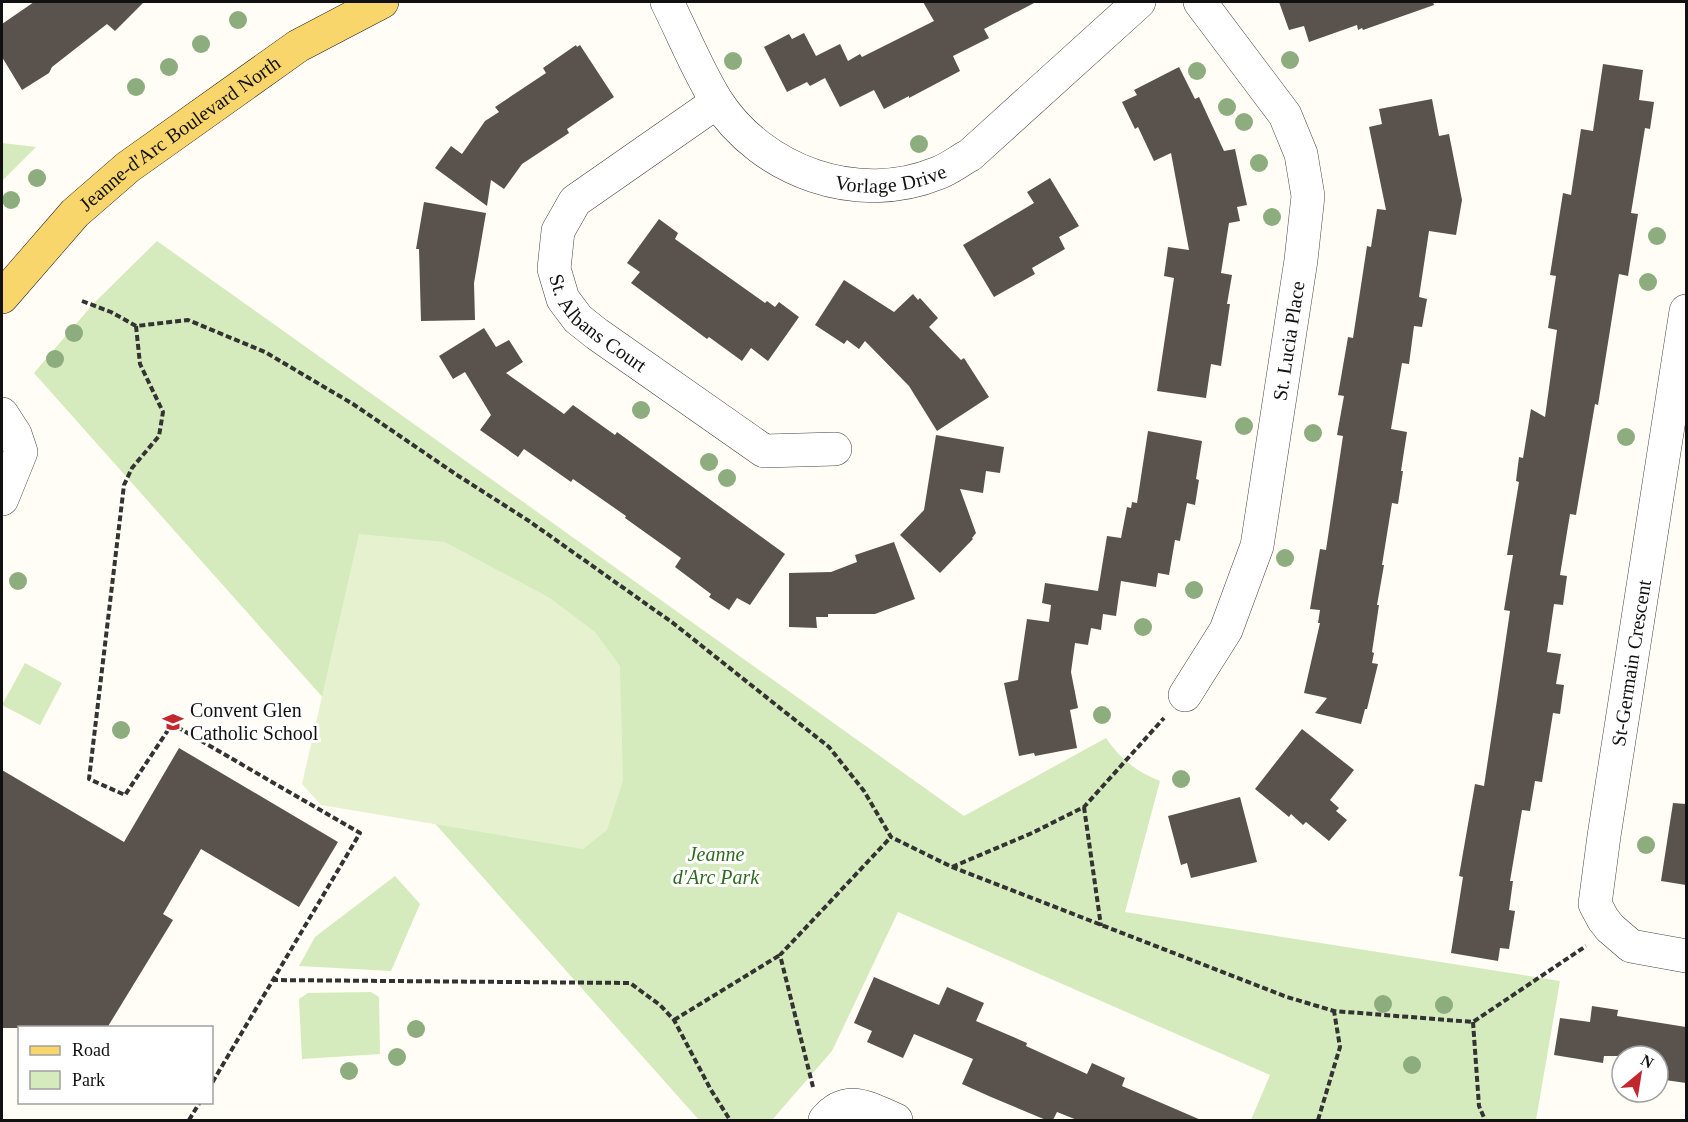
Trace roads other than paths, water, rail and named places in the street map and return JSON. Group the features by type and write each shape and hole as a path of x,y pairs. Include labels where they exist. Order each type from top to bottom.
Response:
{"main road":[{"name":"Jeanne-d'Arc Boulevard North","path":"2,297 75,213 128,167 298,46 382,2"}],"street":[{"name":"Vorlage Drive","path":"667,2 717,102 745,136 772,157 802,172 837,183 872,187 905,183 937,173 970,155 1139,2"},
{"name":"St. Lucia Place","path":"1185,695 1227,630 1257,546 1301,260 1308,196 1301,154 1285,115 1200,2"},
{"name":"St. Albans Court","path":"717,102 575,201 558,231 554,269 563,299 578,319 597,334 764,451 835,449"},
{"name":"St-Germain Crescent","path":"1686,311 1595,904 1610,928 1631,945 1686,956"},
{"path":"2,414 15,434 21,452 2,499"},
{"path":"825,1119 838,1108 851,1104 869,1108 896,1120"}],"place":[{"name":"Convent Glen Catholic School","path":"173,722"}],"park label":[{"name":"Jeanne d'Arc Park","path":"716,866"}]}
